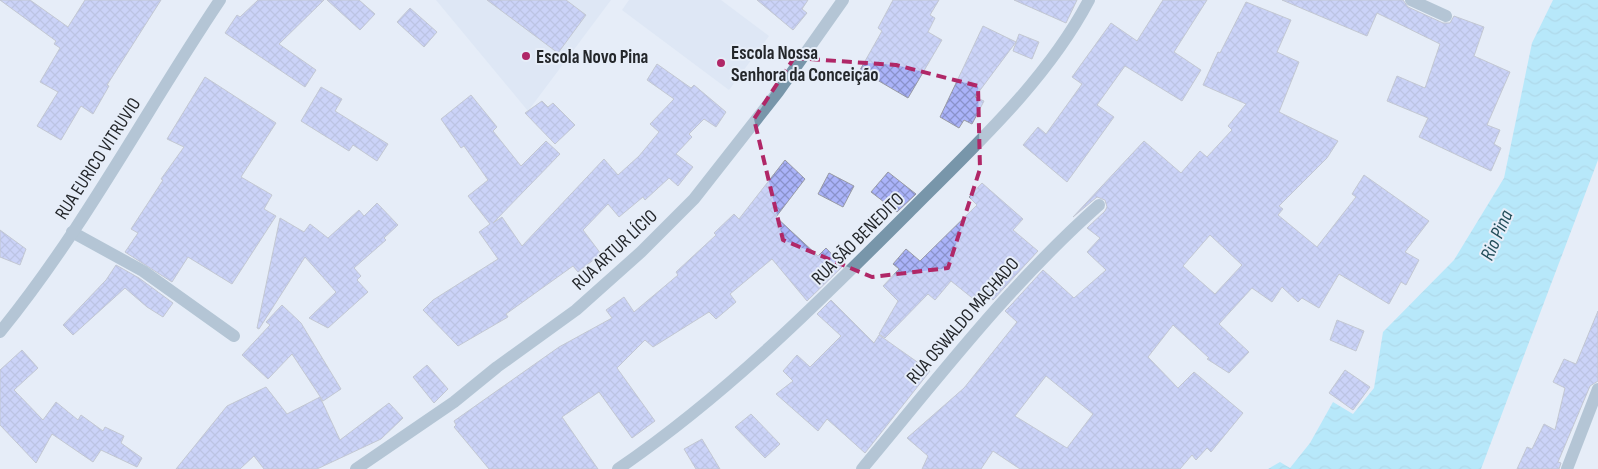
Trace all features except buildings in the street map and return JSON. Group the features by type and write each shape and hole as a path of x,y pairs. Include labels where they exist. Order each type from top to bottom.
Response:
{"street":[{"name":"RUA EURICO VITRUVIO","path":"0,332 29,296 72,232 220,0"},
{"name":"RUA ARTUR LÍCIO","path":"356,469 454,402 497,367 576,310 641,252 694,199 778,92 843,0"},
{"name":"RUA SÃO BENEDITO","path":"618,469 716,396 842,280 974,147 1018,99 1079,20 1089,0"},
{"path":"1411,0 1446,16"},
{"name":"RUA OSWALDO MACHADO","path":"862,469 947,363 1016,285 1054,244 1099,205"},
{"path":"72,232 143,271 234,336"},
{"path":"1567,469 1598,390"}],"highlighted area":[{"path":"794,58 896,65 978,86 980,169 948,268 872,277 783,240 754,119"}],"shaded area":[{"name":"Escola Novo Pina","path":"436,0 611,0 528,111"},
{"name":"Escola Nossa Senhora da Conceição","path":"629,0 721,0 769,36 729,90 622,10"}],"water":[{"name":"Rio Pina","path":"1553,0 1598,0 1598,160 1481,469 1268,469 1280,462 1290,468 1310,443 1333,402 1353,414 1374,388 1383,332 1454,260 1504,178 1532,43"}],"place":[{"name":"Escola Novo Pina","path":"526,56"},
{"name":"Escola Nossa Senhora da Conceição","path":"721,63"}]}
